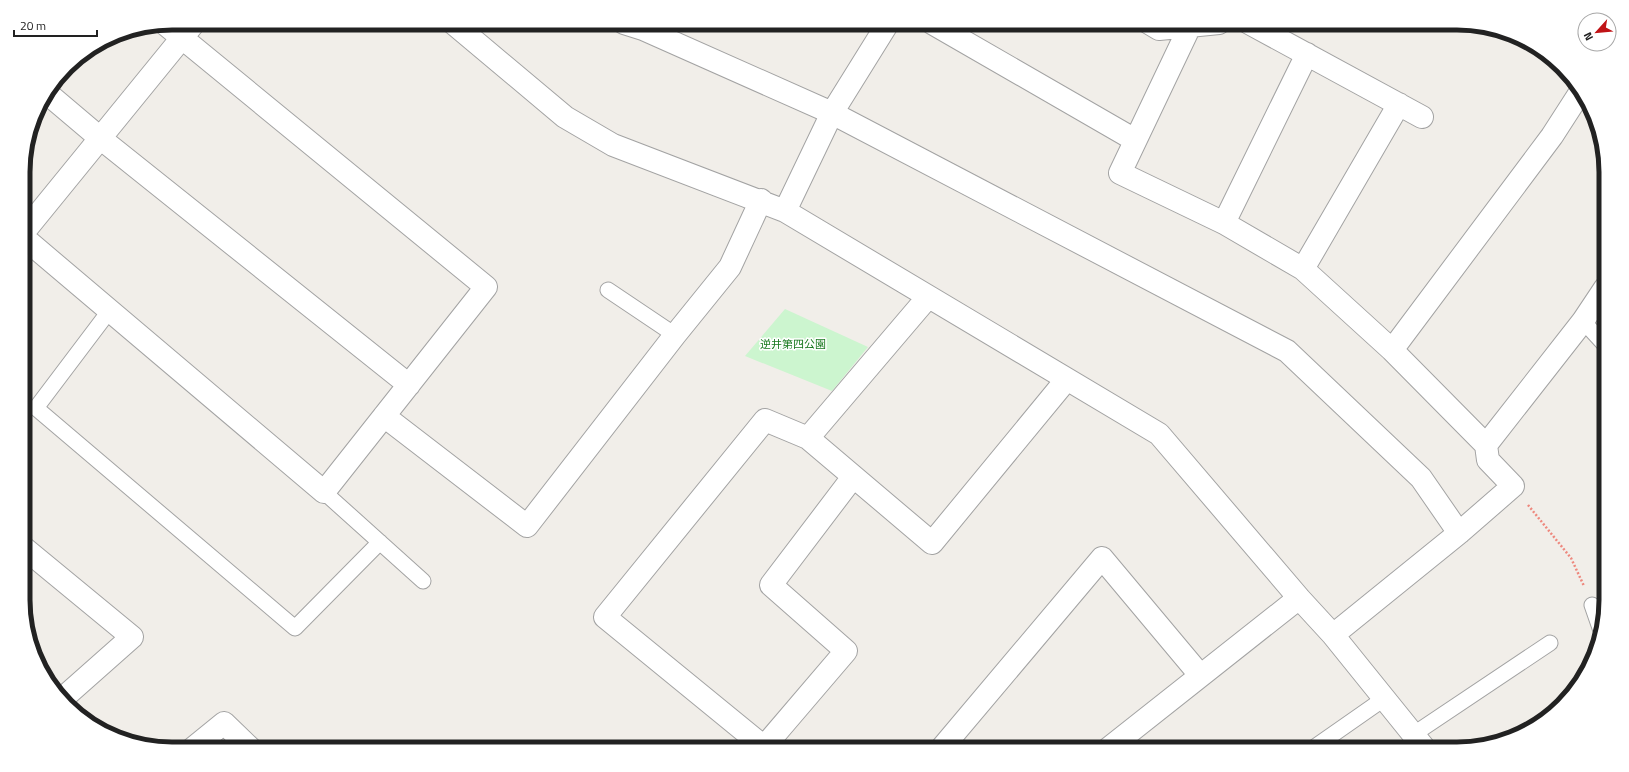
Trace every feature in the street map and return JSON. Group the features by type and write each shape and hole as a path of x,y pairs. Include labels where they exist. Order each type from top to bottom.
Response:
{"street":[{"path":"461,30 565,117 613,146 761,200 785,211 1160,434 1298,598 1333,635 1419,742"},
{"path":"645,30 832,113 1287,351 1420,478 1459,533"},
{"path":"785,211 832,113 884,30"},
{"path":"944,30 1135,140"},
{"path":"1188,30 1120,173 1224,222 1303,269 1392,350 1486,445 1488,460 1512,486 1459,533 1333,635"},
{"path":"1263,30 1422,117"},
{"path":"30,226 188,31 486,287 324,492 30,243"},
{"path":"1224,222 1307,54"},
{"path":"52,97 100,138 409,385"},
{"path":"1392,350 1552,136 1577,97"},
{"path":"1303,269 1399,104"},
{"path":"384,416 527,526 730,267 761,200"},
{"path":"808,438 928,297"},
{"path":"1486,445 1583,321 1599,297"},
{"path":"758,742 605,617 765,420 808,438 932,543 1066,379"},
{"path":"768,742 846,651 772,585 853,477"},
{"path":"30,553 132,637 67,695"},
{"path":"947,742 1102,558 1200,675"},
{"path":"1117,742 1298,598"},
{"path":"201,742 224,723 244,742"}],"lane":[{"path":"608,290 676,335"},
{"path":"110,310 36,408 295,628 380,542"},
{"path":"1583,321 1599,338"},
{"path":"324,492 422,581"},
{"path":"1592,605 1597,621"},
{"path":"1419,742 1550,643"},
{"path":"1322,742 1385,698"}],"path":[{"path":"1512,486 1571,558 1592,605"}],"green space":[{"name":"逆井第四公園","path":"785,309 868,347 832,391 745,356"}]}
